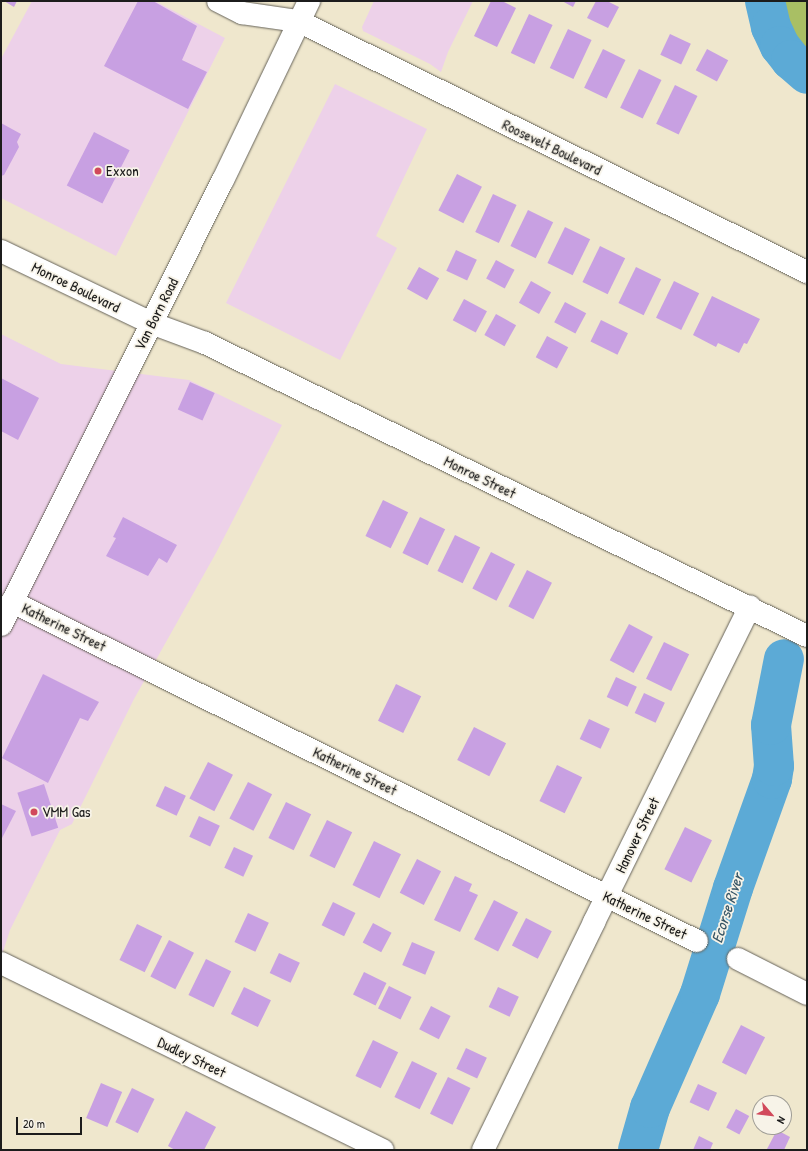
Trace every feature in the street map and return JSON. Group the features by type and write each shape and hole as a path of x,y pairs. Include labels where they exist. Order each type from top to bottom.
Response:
{"street":[{"name":"Roosevelt Boulevard","path":"218,1 242,13 298,21 807,272"},
{"name":"Van Born Road","path":"1,625 236,153 298,21 309,1"},
{"name":"Monroe Boulevard","path":"1,250 152,323"},
{"name":"Monroe Street","path":"152,323 205,343 807,636"},
{"name":"Katherine Street","path":"12,602 697,941"},
{"name":"Hanover Street","path":"483,1150 750,607"},
{"path":"738,959 807,994"},
{"name":"Dudley Street","path":"1,963 383,1150"}],"shaded area":[{"path":"32,1 155,1 225,38 116,256 1,198 1,59"},
{"path":"374,1 473,1 448,52 441,72 430,64 363,31 362,27"},
{"path":"335,84 427,129 376,236 397,248 340,360 226,303"},
{"path":"1,334 61,364 189,380 282,425 216,553 134,699 72,824 60,830 10,930 1,958"}],"green space":[{"path":"765,1 807,1 807,74 791,60 780,46 771,27"}],"building":[{"path":"4,1 17,1 14,7"},
{"path":"138,1 153,1 197,26 182,60 207,72 188,109 104,66"},
{"path":"491,1 502,1 516,8 497,47 474,36"},
{"path":"562,1 576,1 573,7"},
{"path":"596,1 607,1 619,7 608,28 587,18"},
{"path":"529,14 553,25 534,64 511,53"},
{"path":"568,29 592,40 573,79 550,68"},
{"path":"670,34 691,44 681,65 660,55"},
{"path":"603,49 625,60 607,99 584,88"},
{"path":"707,49 728,60 717,81 696,70"},
{"path":"639,69 661,80 643,119 620,108"},
{"path":"675,85 697,96 679,135 656,124"},
{"path":"1,123 21,134 17,142 19,147 4,175 1,176"},
{"path":"94,132 130,150 102,204 67,185"},
{"path":"457,174 482,187 463,223 438,211"},
{"path":"493,194 517,205 499,243 475,232"},
{"path":"528,210 553,222 536,258 510,246"},
{"path":"565,227 590,239 573,275 547,263"},
{"path":"600,246 625,258 608,294 582,282"},
{"path":"456,250 477,260 467,281 446,271"},
{"path":"496,260 515,270 505,288 486,279"},
{"path":"419,267 439,278 427,300 407,289"},
{"path":"636,267 661,279 644,315 618,303"},
{"path":"531,281 551,292 539,314 519,303"},
{"path":"674,281 699,293 681,330 656,318"},
{"path":"712,296 760,319 747,344 744,343 739,353 718,343 716,347 693,335"},
{"path":"464,299 487,311 476,332 453,320"},
{"path":"565,302 586,313 575,334 554,322"},
{"path":"496,314 516,325 504,346 484,335"},
{"path":"601,320 628,333 617,355 590,342"},
{"path":"547,336 568,347 557,368 536,357"},
{"path":"1,378 39,398 18,440 1,431"},
{"path":"190,382 215,393 202,420 178,409"},
{"path":"383,500 408,512 391,548 365,536"},
{"path":"123,517 177,545 167,563 159,558 148,576 106,556 116,538 113,537"},
{"path":"420,517 445,529 428,565 402,553"},
{"path":"455,535 480,547 463,583 437,571"},
{"path":"491,552 515,564 496,601 472,589"},
{"path":"527,570 552,583 533,619 508,607"},
{"path":"629,624 653,637 634,673 610,660"},
{"path":"664,642 689,654 671,691 646,679"},
{"path":"43,674 99,702 88,721 80,718 48,783 2,758"},
{"path":"616,677 637,687 628,707 607,697"},
{"path":"396,684 421,696 403,733 378,721"},
{"path":"644,693 665,703 656,723 635,713"},
{"path":"589,719 610,729 601,749 580,739"},
{"path":"474,727 506,743 489,776 457,760"},
{"path":"208,762 233,775 214,811 189,799"},
{"path":"557,765 582,777 565,813 539,801"},
{"path":"248,782 272,794 253,831 229,819"},
{"path":"44,784 58,828 32,836 17,793"},
{"path":"165,786 186,796 177,816 156,806"},
{"path":"286,802 311,814 294,850 268,838"},
{"path":"1,804 16,811 1,840"},
{"path":"199,816 220,826 210,847 189,837"},
{"path":"327,820 352,832 335,868 309,856"},
{"path":"685,827 712,840 691,882 664,869"},
{"path":"374,841 401,854 379,898 353,885"},
{"path":"234,847 253,856 243,877 224,868"},
{"path":"417,859 441,871 424,905 400,893"},
{"path":"455,876 472,884 469,891 478,895 460,932 434,920"},
{"path":"494,900 518,912 498,951 474,939"},
{"path":"333,902 355,913 344,936 322,925"},
{"path":"248,913 269,923 255,952 234,942"},
{"path":"526,918 552,931 538,959 512,946"},
{"path":"373,923 392,933 381,952 363,942"},
{"path":"137,924 162,936 145,972 119,960"},
{"path":"169,940 194,953 175,989 150,977"},
{"path":"412,942 435,952 425,975 402,965"},
{"path":"279,953 300,963 291,983 270,973"},
{"path":"206,959 231,971 214,1007 188,995"},
{"path":"364,972 386,983 376,1005 353,994"},
{"path":"389,986 411,997 401,1019 378,1008"},
{"path":"244,987 271,1000 258,1027 231,1014"},
{"path":"498,987 519,997 510,1017 489,1007"},
{"path":"431,1006 451,1016 439,1039 419,1029"},
{"path":"741,1025 765,1037 746,1075 722,1062"},
{"path":"373,1040 398,1052 381,1088 355,1076"},
{"path":"466,1048 487,1058 477,1079 456,1069"},
{"path":"412,1061 437,1073 420,1109 394,1097"},
{"path":"448,1077 470,1088 452,1125 430,1114"},
{"path":"101,1083 122,1092 107,1127 86,1118"},
{"path":"698,1084 717,1093 709,1111 690,1102"},
{"path":"132,1088 154,1099 138,1133 115,1122"},
{"path":"736,1109 749,1116 739,1135 726,1128"},
{"path":"186,1111 216,1127 204,1150 175,1150 168,1146"},
{"path":"774,1135 786,1135 790,1137 784,1150 767,1149"},
{"path":"699,1136 713,1143 710,1150 693,1150"}],"waterway":[{"name":"Ecorse River","path":"765,1 771,27 780,46 791,60 807,74"},
{"name":"Ecorse River","path":"638,1150 650,1108 700,994 733,888 772,779 774,766 771,725 784,659"}],"place":[{"name":"Exxon","path":"98,171"},
{"name":"VMM Gas","path":"34,812"}]}
